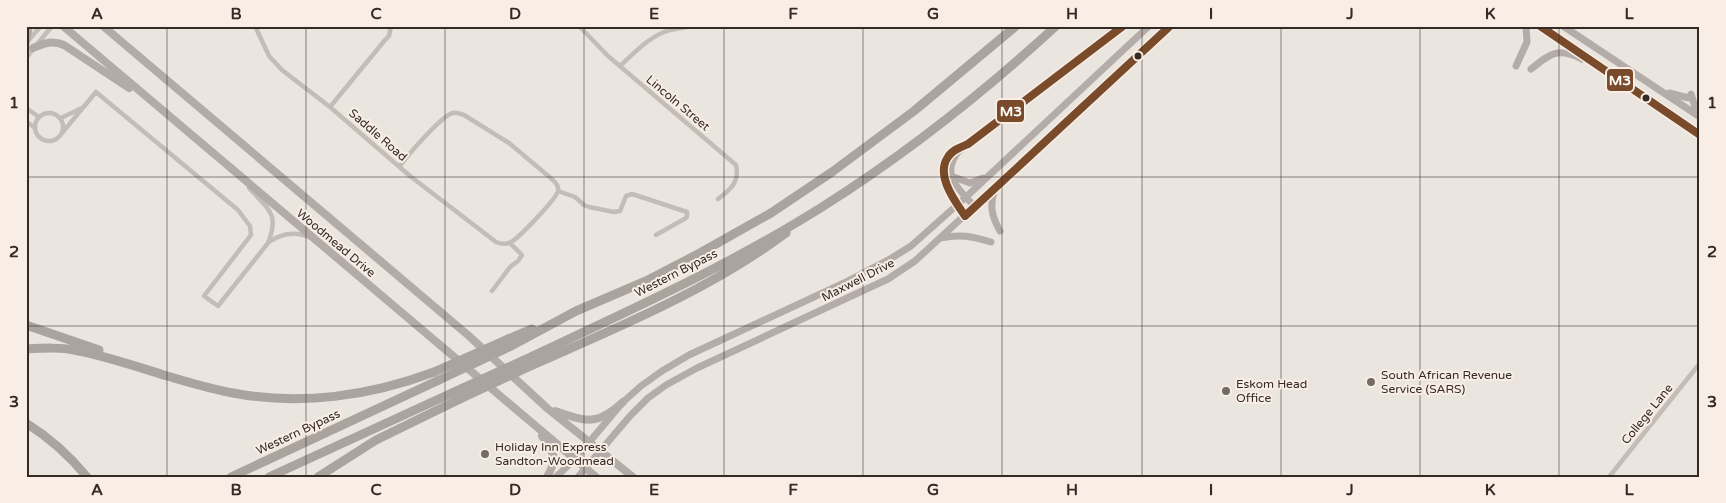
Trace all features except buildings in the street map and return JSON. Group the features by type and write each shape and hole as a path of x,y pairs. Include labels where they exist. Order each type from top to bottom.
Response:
{"highway":[{"name":"Western Bypass","path":"231,477 440,380 509,343 576,311 654,277 771,214 914,112 1016,26"},
{"name":"Western Bypass","path":"269,477 524,365 710,271 821,208 931,132 974,98 1056,26"},
{"path":"26,325 206,387"},
{"path":"26,349 56,348 79,350 232,393 302,399 368,392 396,385 509,343"},
{"path":"318,477 376,440 457,395"},
{"path":"26,423 64,451 87,477"}],"main road":[{"path":"29,26 29,44 55,42 64,45 158,107"},
{"name":"Woodmead Drive","path":"63,26 596,477"},
{"name":"Woodmead Drive","path":"103,26 469,336 548,409 633,477"},
{"path":"975,207 953,182 950,168 954,157 968,144 1123,26"},
{"name":"Maxwell Drive","path":"556,477 575,459 623,402 648,380 682,359 844,283 894,257 916,243 1148,26"},
{"name":"Maxwell Drive","path":"578,477 630,416 648,398 666,385 697,368 888,280 915,261 1170,26"},
{"path":"1516,66 1527,42 1526,26"},
{"path":"1564,26 1700,116"},
{"path":"1545,28 1700,135"},
{"path":"1531,69 1546,57 1561,52 1572,54 1597,64"},
{"path":"1105,67 1114,78"},
{"path":"1666,94 1690,96 1700,116"},
{"path":"965,216 957,205 943,168 944,161 952,151 968,144"},
{"path":"951,176 971,183 989,176"},
{"path":"996,186 992,196 992,211 1000,231"},
{"path":"940,238 961,235 973,236 991,242"},
{"path":"548,409 578,418 596,420 611,413 623,402"},
{"path":"533,424 553,453 553,465 548,477"}],"street":[{"path":"26,58 29,44 41,26"},
{"path":"29,44 52,26"},
{"path":"225,26 231,26"},
{"name":"Saddle Road","path":"255,26 269,56 275,63 490,238 499,244 507,244"},
{"path":"330,107 385,40 391,26"},
{"name":"Lincoln Street","path":"579,26 620,66 736,165 737,177 734,185 718,199"},
{"path":"620,66 659,34 692,26"},
{"path":"1556,37 1564,26"},
{"path":"62,133 64,125 61,118 53,113 39,117 35,124 38,136 44,141 57,139 62,133 83,107 96,92 228,202 247,221 251,231 249,239 204,296 218,306 268,243 274,224 269,210 238,175"},
{"path":"61,118 83,107"},
{"path":"26,108 39,117"},
{"path":"400,166 420,142 446,116 457,113 464,115 509,143 555,182 558,191 553,201 507,244 522,255 492,290"},
{"path":"26,121 35,128"},
{"path":"558,191 575,197 589,207 614,212 620,211 626,196 632,194 687,212 688,216 686,218 656,235"},
{"path":"268,243 282,234 307,236 318,242"},
{"name":"College Lane","path":"1609,477 1700,363"}],"transit line":[{"name":"M3","path":"1123,26 968,144 952,152 945,164 945,180 965,216 1170,26"},
{"name":"M3","path":"1540,26 1700,135"}],"place":[{"name":"South African Revenue Service (SARS)","path":"1371,382"},
{"name":"Eskom Head Office","path":"1226,391"},
{"name":"Holiday Inn Express Sandton-Woodmead","path":"485,454"}]}
